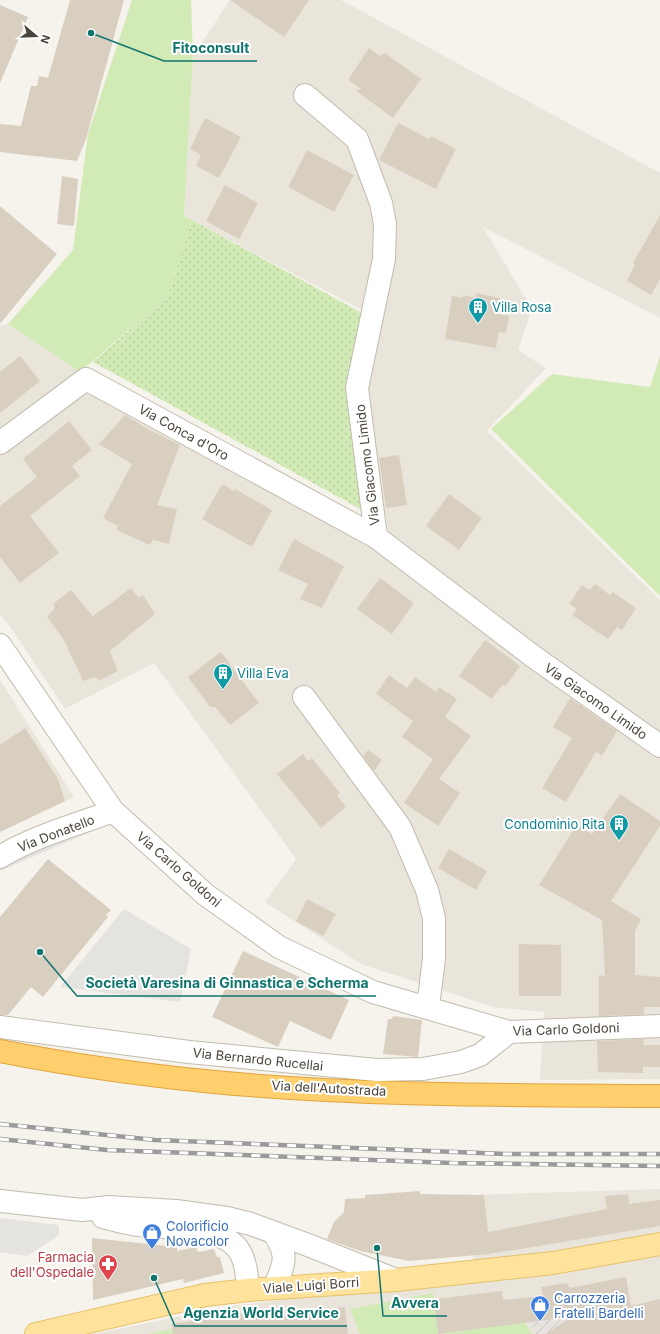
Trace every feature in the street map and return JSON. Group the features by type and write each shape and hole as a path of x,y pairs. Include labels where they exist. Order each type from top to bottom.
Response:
{"highway":[{"name":"Via dell'Autostrada","path":"0,1052 57,1062 214,1082 336,1090 455,1094 660,1096"}],"main road":[{"name":"Viale Luigi Borri","path":"36,1334 205,1295 248,1290 396,1280 554,1263 660,1244"}],"street":[{"name":"Via Giacomo Limido","path":"305,96 357,139 381,203 385,224 384,259 357,388 376,537 534,658 660,746"},
{"name":"Via Conca d'Oro","path":"0,443 86,378 376,537"},
{"name":"Via Carlo Goldoni","path":"0,645 114,811 206,895 279,947 373,992 428,1007 508,1032 660,1026"},
{"path":"304,697 400,827 427,890 434,918 434,958 428,1007"},
{"name":"Via Donatello","path":"0,857 11,850 39,838 114,811"},
{"name":"Via Bernardo Rucellai","path":"0,1027 189,1052 377,1070 423,1069 461,1062 480,1055 508,1032"},
{"path":"0,1201 82,1210 109,1207 188,1212 240,1221 273,1232 396,1280"},
{"path":"82,1210 105,1218 138,1225 209,1232 220,1236 231,1242 238,1249 243,1259 248,1290"},
{"path":"273,1232 282,1246 284,1257 282,1270 274,1288"}],"shaded area":[{"path":"230,0 341,0 660,173 660,318 483,227 532,309 518,350 546,368 487,431 660,600 660,1079 540,1080 544,1012 493,1007 361,964 265,902 296,859 154,663 65,709 14,632 0,614 0,326 8,324 80,372 374,549 362,397 381,320 184,216 193,56"},
{"path":"0,680 74,797 0,832"},
{"path":"86,825 90,832 0,871 0,865"},
{"path":"124,909 191,949 180,1002 60,987"},
{"path":"660,1189 660,1334 93,1334 232,1306 473,1276 472,1195"},
{"path":"0,1218 59,1225 59,1235 27,1256 0,1252"},
{"path":"535,1297 552,1324 557,1321 583,1316 590,1334 536,1334 516,1298"}],"green space":[{"path":"132,0 191,0 193,56 184,216 192,220 168,296 80,372 8,324 73,250 88,134"},
{"path":"192,220 364,314 346,393 362,510 93,362 168,296"},
{"path":"660,356 660,596 491,429 552,374 650,387"},
{"path":"433,1293 438,1334 360,1334 350,1309"},
{"path":"523,1320 532,1334 438,1334 506,1325"},
{"path":"192,1325 193,1334 148,1334"}],"building":[{"path":"70,0 124,0 86,139 77,161 0,152 0,124 21,126 31,86 37,86 39,76 48,78"},
{"path":"230,0 309,0 284,37"},
{"path":"0,5 28,17 0,83"},
{"path":"369,48 380,56 385,53 421,79 393,118 356,91 361,89 348,80"},
{"path":"205,118 241,137 219,178 196,166 201,155 190,149"},
{"path":"398,123 429,139 431,136 456,149 436,189 379,160"},
{"path":"307,150 354,175 334,212 288,187"},
{"path":"62,176 78,179 74,226 57,224"},
{"path":"225,185 258,203 239,239 206,221"},
{"path":"0,206 57,254 0,324"},
{"path":"660,215 660,279 651,295 627,281 635,265 633,263"},
{"name":"Villa Rosa","path":"476,293 500,298 498,314 509,316 506,333 499,332 496,348 445,339 452,296 462,298 463,295 475,298"},
{"path":"20,356 40,381 0,413 0,372"},
{"path":"125,415 146,428 180,445 157,505 177,509 169,544 153,540 150,545 116,530 118,526 103,518 132,464 99,444"},
{"path":"69,421 92,450 72,466 80,476 30,516 59,553 20,583 0,557 0,506 37,477 23,459"},
{"path":"399,455 407,505 386,508 379,458"},
{"path":"222,484 234,491 235,489 272,510 252,547 202,519"},
{"path":"449,494 482,518 459,550 426,526"},
{"path":"294,539 344,566 322,608 300,599 308,584 278,570"},
{"path":"380,578 414,603 392,634 357,609"},
{"path":"595,584 610,595 613,592 636,608 622,630 617,627 608,639 572,615 577,609 569,604 582,585 590,590"},
{"path":"131,588 139,598 143,595 155,614 110,651 118,671 99,681 96,677 83,681 64,640 47,617 55,608 53,604 71,590 93,616"},
{"path":"485,640 520,666 506,686 503,684 492,699 459,676"},
{"name":"Villa Eva","path":"221,652 259,703 230,725 215,707 210,707 188,677"},
{"path":"389,675 407,688 415,677 436,692 439,687 457,699 445,717 471,736 439,779 460,793 438,826 404,803 433,759 402,737 413,721 376,694"},
{"path":"570,698 617,731 602,756 596,752 566,802 542,788 572,738 553,727"},
{"path":"25,728 58,779 65,801 0,832 0,745"},
{"path":"368,750 382,760 374,771 363,756"},
{"path":"303,754 308,761 312,758 340,793 337,795 346,807 321,828 277,774"},
{"path":"620,794 660,821 660,826 611,901 641,919 635,931 635,975 660,977 660,1007 644,1007 644,1014 599,1016 599,975 605,976 602,920 539,885 577,824 592,834"},
{"path":"449,849 487,871 476,890 438,868"},
{"path":"48,859 111,910 106,915 108,917 43,997 31,987 8,1015 0,1015 0,917"},
{"path":"307,899 336,914 323,936 296,921"},
{"path":"519,944 561,945 561,996 519,996"},
{"path":"243,951 349,1000 331,1040 290,1021 278,1047 212,1017"},
{"path":"393,1016 422,1020 418,1057 383,1054 388,1019 392,1019"},
{"path":"644,1039 643,1045 660,1045 660,1067 643,1067 643,1073 598,1072 597,1041"},
{"path":"420,1191 420,1194 484,1195 488,1232 607,1209 605,1196 628,1194 629,1204 660,1200 660,1226 489,1254 409,1261 360,1251 327,1239 334,1222 344,1212 345,1199 365,1198 365,1195"},
{"path":"92,1238 177,1247 177,1251 196,1247 198,1252 214,1249 217,1257 220,1257 224,1273 184,1283 183,1279 93,1300"},
{"path":"626,1277 631,1306 660,1299 660,1334 545,1334 572,1317 438,1334 434,1299 502,1291 503,1300 543,1296 541,1287 567,1283 570,1288"},
{"path":"345,1307 348,1334 173,1334 172,1324 264,1310 265,1318"}],"railway":[{"path":"0,1124 155,1140 506,1154 660,1154"},
{"path":"0,1139 107,1150 452,1163 660,1166"}],"place":[{"name":"Fitoconsult","path":"91,33"},
{"name":"Villa Rosa","path":"478,324"},
{"name":"Villa Eva","path":"223,690"},
{"name":"Condominio Rita","path":"619,841"},
{"name":"Società Varesina di Ginnastica e Scherma","path":"40,952"},
{"name":"Avvera","path":"377,1248"},
{"name":"Colorificio Novacolor","path":"152,1250"},
{"name":"Agenzia World Service","path":"154,1278"},
{"name":"Farmacia dell'Ospedale","path":"108,1281"},
{"name":"Carrozzeria Fratelli Bardelli","path":"540,1322"}]}
